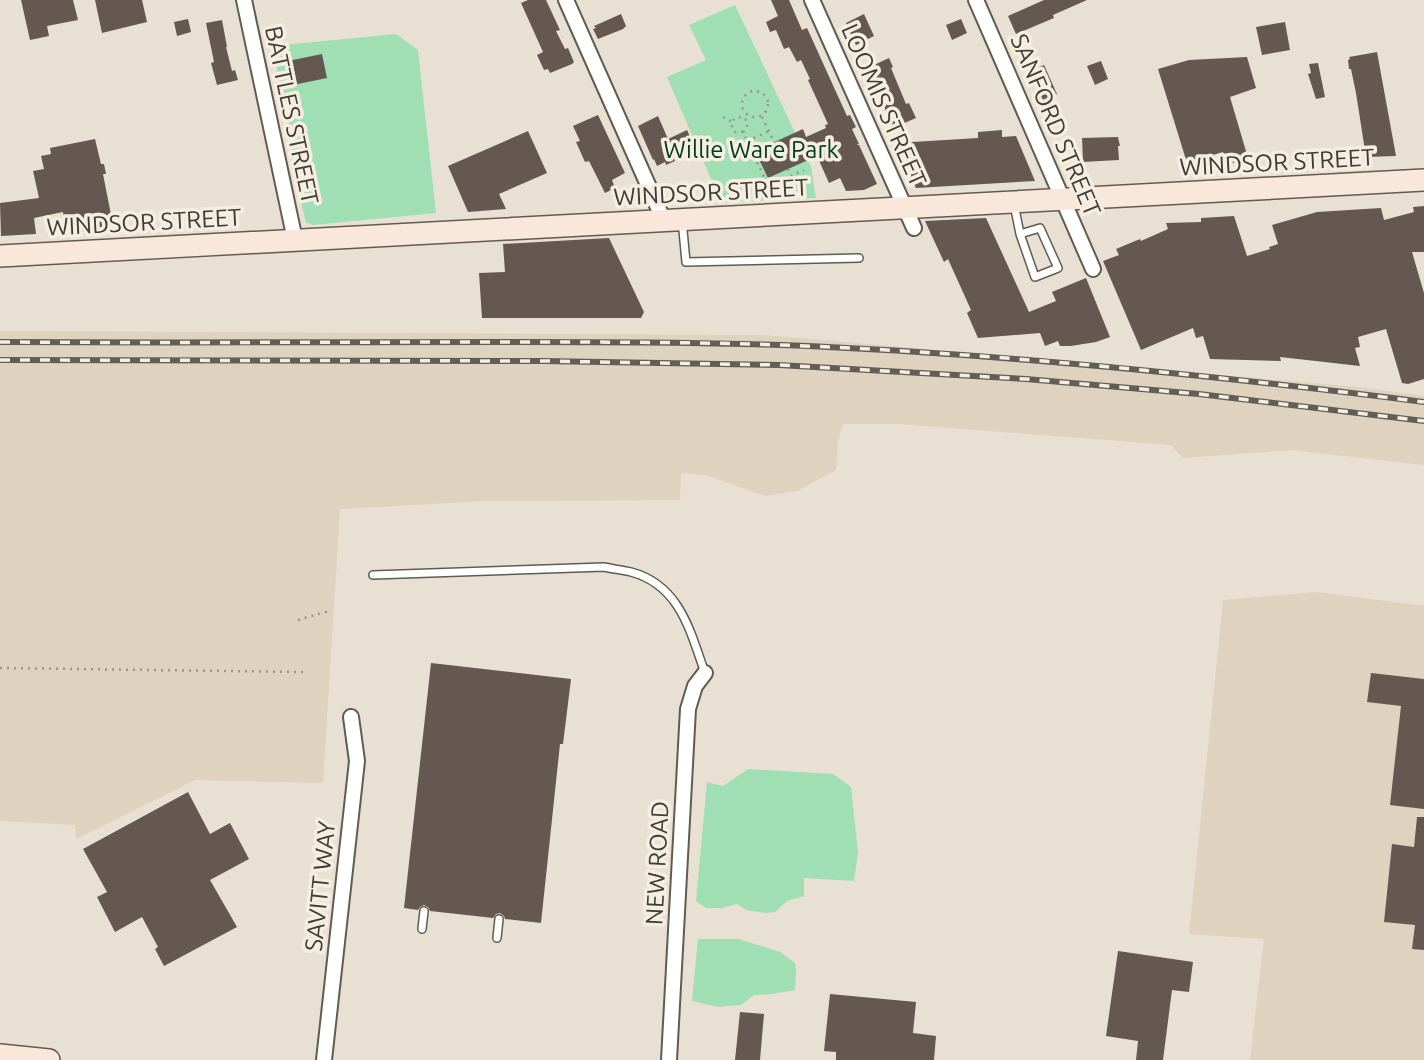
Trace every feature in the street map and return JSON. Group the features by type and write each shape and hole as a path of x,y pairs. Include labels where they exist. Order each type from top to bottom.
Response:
{"main road":[{"name":"WINDSOR STREET","path":"0,256 1424,180"},
{"path":"0,1055 49,1060"}],"street":[{"name":"BATTLES STREET","path":"244,0 295,240"},
{"path":"566,0 673,220"},
{"name":"LOOMIS STREET","path":"812,0 914,228"},
{"name":"SANFORD STREET","path":"976,0 1093,269"},
{"name":"NEW ROAD","path":"669,1060 688,709 695,686 705,673"},
{"name":"SAVITT WAY","path":"324,1060 357,761 351,718"}],"lane":[{"path":"1014,203 1020,234 1035,277 1058,268 1040,228 1020,234"},
{"path":"673,220 686,262 859,258"},
{"path":"373,575 604,567 633,572 660,585 678,604 705,673"},
{"path":"422,929 424,911"},
{"path":"497,938 499,919"}],"path":[{"path":"758,90 765,95 769,103 761,115 755,117 747,114 742,107 743,98 749,92 758,90"},
{"path":"744,118 747,114"},
{"path":"761,115 775,142"},
{"path":"723,117 732,122"},
{"path":"738,117 744,118 748,126 738,133 733,130 732,122 738,117"},
{"path":"747,141 769,131"},
{"path":"743,132 776,202"},
{"path":"754,168 759,166"},
{"path":"788,169 791,176 804,170"},
{"path":"298,620 329,611"},
{"path":"0,668 303,672"}],"shaded area":[{"path":"0,331 765,335 1358,387 1424,396 1424,465 1291,450 1183,458 1171,445 898,424 843,424 838,441 836,470 797,491 765,496 706,475 681,473 680,500 486,501 340,509 323,783 195,780 76,839 75,825 0,821"},
{"path":"1318,592 1424,606 1424,1060 1250,1060 1264,939 1189,934 1223,600"}],"green space":[{"name":"Willie Ware Park","path":"735,5 811,167 816,198 721,202 667,77 706,60 689,25"},
{"path":"396,34 418,50 436,213 313,225 306,222 273,46"},
{"path":"748,769 833,774 851,787 858,853 854,881 804,878 804,896 787,901 775,912 746,910 737,904 706,908 696,901 707,782 723,786"},
{"path":"698,939 739,939 780,952 795,963 795,990 754,995 741,1005 718,1007 692,1001"}],"building":[{"path":"21,0 73,0 78,20 47,26 49,36 30,40"},
{"path":"95,0 142,0 147,22 102,33"},
{"path":"528,0 546,0 560,30 556,31 574,62 572,64 550,73 548,69 544,70 537,55 543,52 521,3"},
{"path":"771,0 789,0 802,30 807,28 847,116 850,115 856,127 852,129 859,144 856,145 859,145 877,184 864,190 846,191 840,178 829,183 817,156 768,178 755,151 803,129 806,137 826,128 825,125 828,124 801,60 797,62 789,47 784,49 776,30 770,32 766,22 778,16"},
{"path":"1044,0 1087,0 1016,34 1008,16"},
{"path":"621,14 626,26 598,39 594,26"},
{"path":"864,14 874,36 856,45 846,23"},
{"path":"188,19 191,32 177,36 174,22"},
{"path":"961,19 967,33 952,40 946,25"},
{"path":"222,20 232,71 235,70 238,80 217,85 206,23"},
{"path":"1285,22 1290,50 1262,55 1256,27"},
{"path":"1377,52 1396,156 1366,157 1356,93 1349,69 1349,57"},
{"path":"322,54 327,78 293,85 288,61"},
{"path":"1247,57 1256,88 1230,97 1248,158 1226,165 1223,152 1187,163 1158,69 1189,60"},
{"path":"889,58 906,104 909,103 916,118 893,128 881,99 876,101 863,70"},
{"path":"1101,61 1108,79 1095,85 1087,66"},
{"path":"1318,63 1325,97 1316,99 1308,74 1311,73 1309,64"},
{"path":"1044,65 1057,94 1043,100 1030,71"},
{"path":"598,115 625,173 612,180 615,188 605,193 589,161 585,162 576,142 580,141 573,126"},
{"path":"658,116 668,139 687,130 693,143 671,153 675,161 657,166 638,126"},
{"path":"1002,130 1002,137 1016,136 1035,181 916,188 896,143 978,138 978,132"},
{"path":"528,131 547,173 499,194 506,209 468,212 448,166"},
{"path":"1118,137 1119,160 1083,162 1082,138"},
{"path":"95,139 101,164 104,164 106,174 103,174 114,230 67,233 63,212 34,218 36,234 1,236 0,203 39,198 33,171 44,169 41,156 51,154 50,148"},
{"path":"1424,206 1424,252 1412,252 1424,293 1424,379 1408,384 1402,383 1386,329 1358,337 1360,347 1355,348 1360,366 1280,357 1281,361 1210,359 1203,336 1196,338 1193,328 1141,350 1103,261 1119,255 1116,249 1168,229 1166,223 1201,222 1201,218 1234,216 1247,256 1278,244 1272,225 1317,212 1381,208 1384,220 1414,212 1413,207"},
{"path":"986,218 1029,312 1056,301 1052,292 1086,278 1110,337 1071,346 1060,346 1058,341 1045,346 1040,333 978,338 967,313 971,310 948,259 944,262 925,221"},
{"path":"609,238 644,312 641,318 482,318 479,273 505,272 503,244"},
{"path":"431,663 571,679 563,744 560,744 541,923 505,919 500,913 493,918 430,911 424,905 418,910 404,908"},
{"path":"1371,673 1424,679 1424,809 1390,805 1401,706 1367,702"},
{"path":"188,792 210,834 230,823 249,859 210,880 237,927 164,966 155,949 158,947 142,917 115,932 97,897 107,892 83,849"},
{"path":"1417,817 1424,817 1424,950 1412,949 1415,925 1384,922 1392,844 1414,847"},
{"path":"1118,951 1193,962 1189,992 1172,990 1163,1060 1136,1060 1138,1041 1106,1036"},
{"path":"830,994 916,1002 913,1033 936,1036 934,1060 836,1060 836,1052 824,1051"},
{"path":"740,1012 764,1014 760,1060 735,1060"}],"railway":[{"path":"0,342 616,342 781,345 943,353 1104,366 1424,402"},
{"path":"0,360 543,361 779,365 1026,379 1199,394 1424,421"}]}
